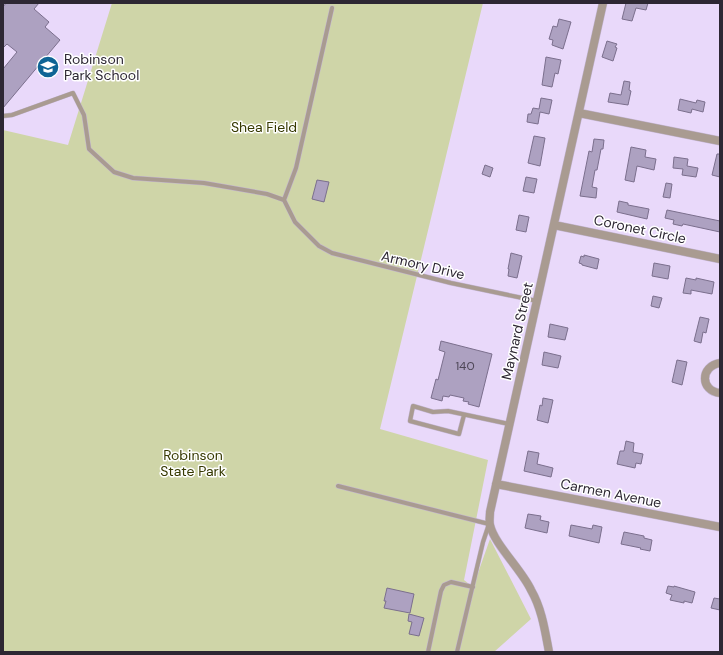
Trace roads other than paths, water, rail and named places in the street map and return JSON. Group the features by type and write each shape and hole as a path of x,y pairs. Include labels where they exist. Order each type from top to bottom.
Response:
{"street":[{"name":"Maynard Street","path":"489,524 496,484 603,3"},
{"path":"579,113 720,141"},
{"name":"Coronet Circle","path":"554,225 720,259"},
{"path":"720,363 709,368 705,379 707,386 710,389 720,393"},
{"name":"Carmen Avenue","path":"496,484 720,527"},
{"path":"489,524 495,536 536,599 542,618 549,652"}],"lane":[{"path":"3,116 12,115 73,93 84,115 89,149 114,172 134,178 204,183 267,194 284,200 296,168 332,8"},
{"name":"Armory Drive","path":"284,200 296,222 319,246 332,253 450,284 537,302"},
{"path":"464,415 459,434 410,421 413,406 433,412 448,411 510,424"},
{"path":"338,486 489,524 457,652"},
{"path":"428,652 441,591 444,585 450,582 473,587"}],"place":[{"name":"Robinson Park School","path":"48,67"}],"park label":[{"name":"Shea Field","path":"264,127"},
{"name":"Robinson State Park","path":"193,464"}]}
